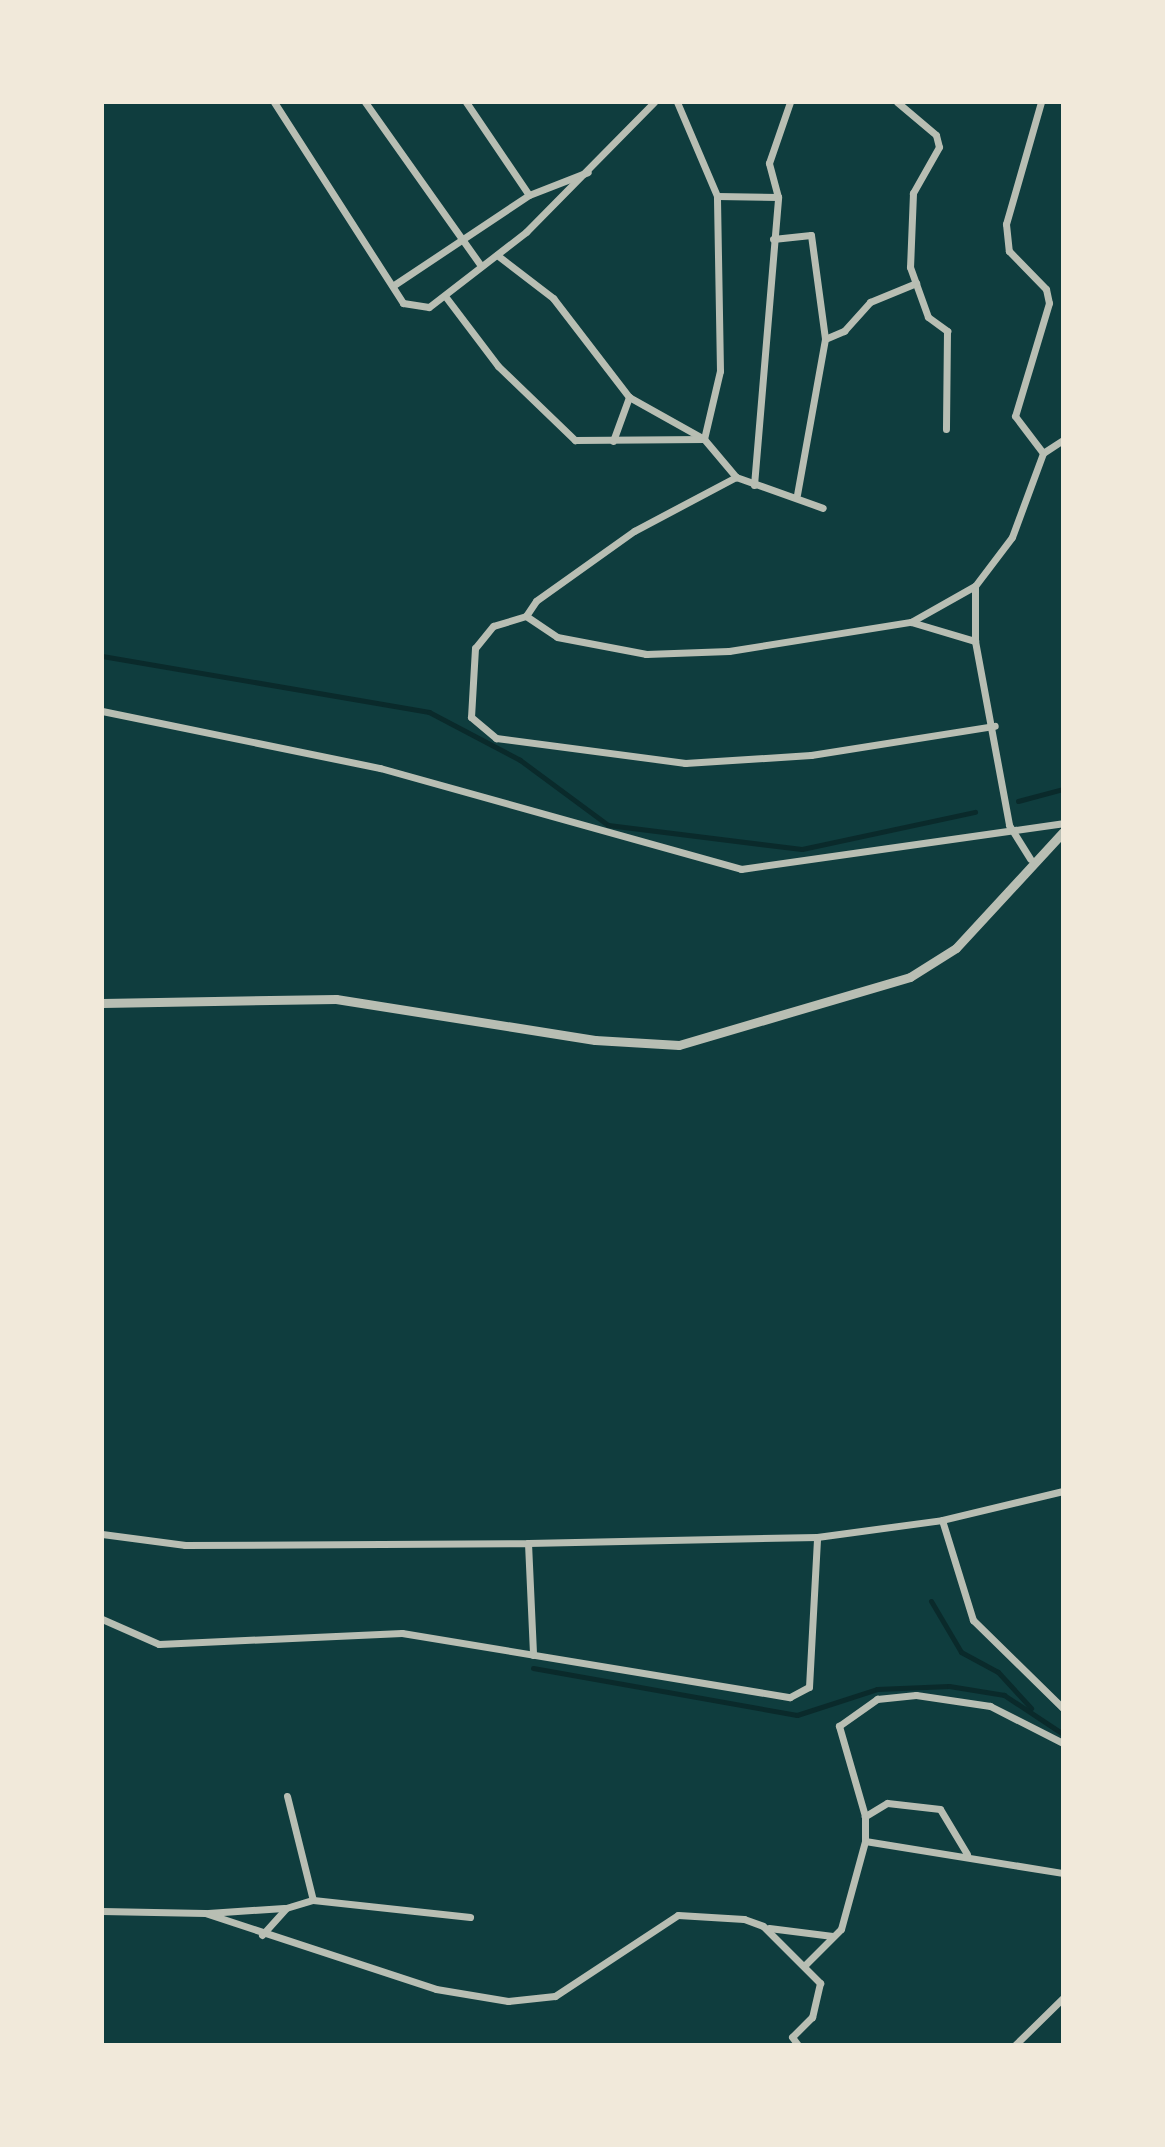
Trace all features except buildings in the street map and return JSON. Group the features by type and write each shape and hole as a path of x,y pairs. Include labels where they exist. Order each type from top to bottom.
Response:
{"street":[{"path":"274,102 394,285 413,306 445,296 497,255 592,171 654,102"},
{"path":"365,102 481,266"},
{"path":"466,102 529,195"},
{"path":"677,102 717,196 720,371 704,439"},
{"path":"754,485 778,197 769,163 790,102"},
{"path":"897,102 925,123 939,147 913,193 916,283 928,317 947,331 952,354 946,429"},
{"path":"1041,102 1006,224 1009,251 1046,289 1049,303 1015,416 1043,453"},
{"path":"394,285 459,238 529,195 592,171"},
{"path":"717,196 778,197"},
{"path":"773,239 811,235 825,339 797,495"},
{"path":"497,255 553,298 629,397 704,439 736,477 754,485 797,495 823,508"},
{"path":"825,339 844,331 870,302 916,283"},
{"path":"445,296 560,430 589,444 704,439"},
{"path":"613,441 629,397"},
{"path":"526,616 557,637 646,654 729,651 911,622 975,586 1012,537 1043,453 1063,440"},
{"path":"736,477 634,531 536,601 526,616 493,626 475,648 471,717 496,738 685,763 811,755 995,726"},
{"path":"975,586 975,641 995,726 1009,825 1030,859"},
{"path":"911,622 975,641"},
{"path":"102,711 380,768 741,869 1009,825 1063,823"},
{"path":"102,1003 336,999 595,1040 679,1045 910,977 956,948 1030,859 1063,832"},
{"path":"102,1534 185,1545 817,1537 942,1520 1063,1491"},
{"path":"942,1520 973,1620 1063,1708"},
{"path":"102,1619 159,1644 402,1633 790,1697 809,1687 817,1537"},
{"path":"528,1543 533,1655"},
{"path":"804,1966 841,1929 865,1841 865,1816 839,1726 877,1699 916,1695 990,1706 1063,1743"},
{"path":"287,1796 313,1900"},
{"path":"865,1816 887,1803 940,1809 967,1854"},
{"path":"865,1841 967,1854 1063,1873"},
{"path":"102,1911 205,1913 286,1908 313,1900 470,1917"},
{"path":"262,1935 286,1908"},
{"path":"205,1913 262,1935 436,1989 508,2001 555,1996 678,1915 832,1936"},
{"path":"763,1926 820,1983 821,1998 792,2037 798,2045"},
{"path":"1015,2045 1063,1998"}],"waterway":[{"path":"102,656 429,712 520,760 608,825 802,849 975,812"},
{"path":"1018,801 1063,789"},
{"path":"931,1601 961,1652 998,1672 1031,1708"},
{"path":"533,1668 797,1715 877,1689 949,1686 1004,1695 1063,1734"}]}
